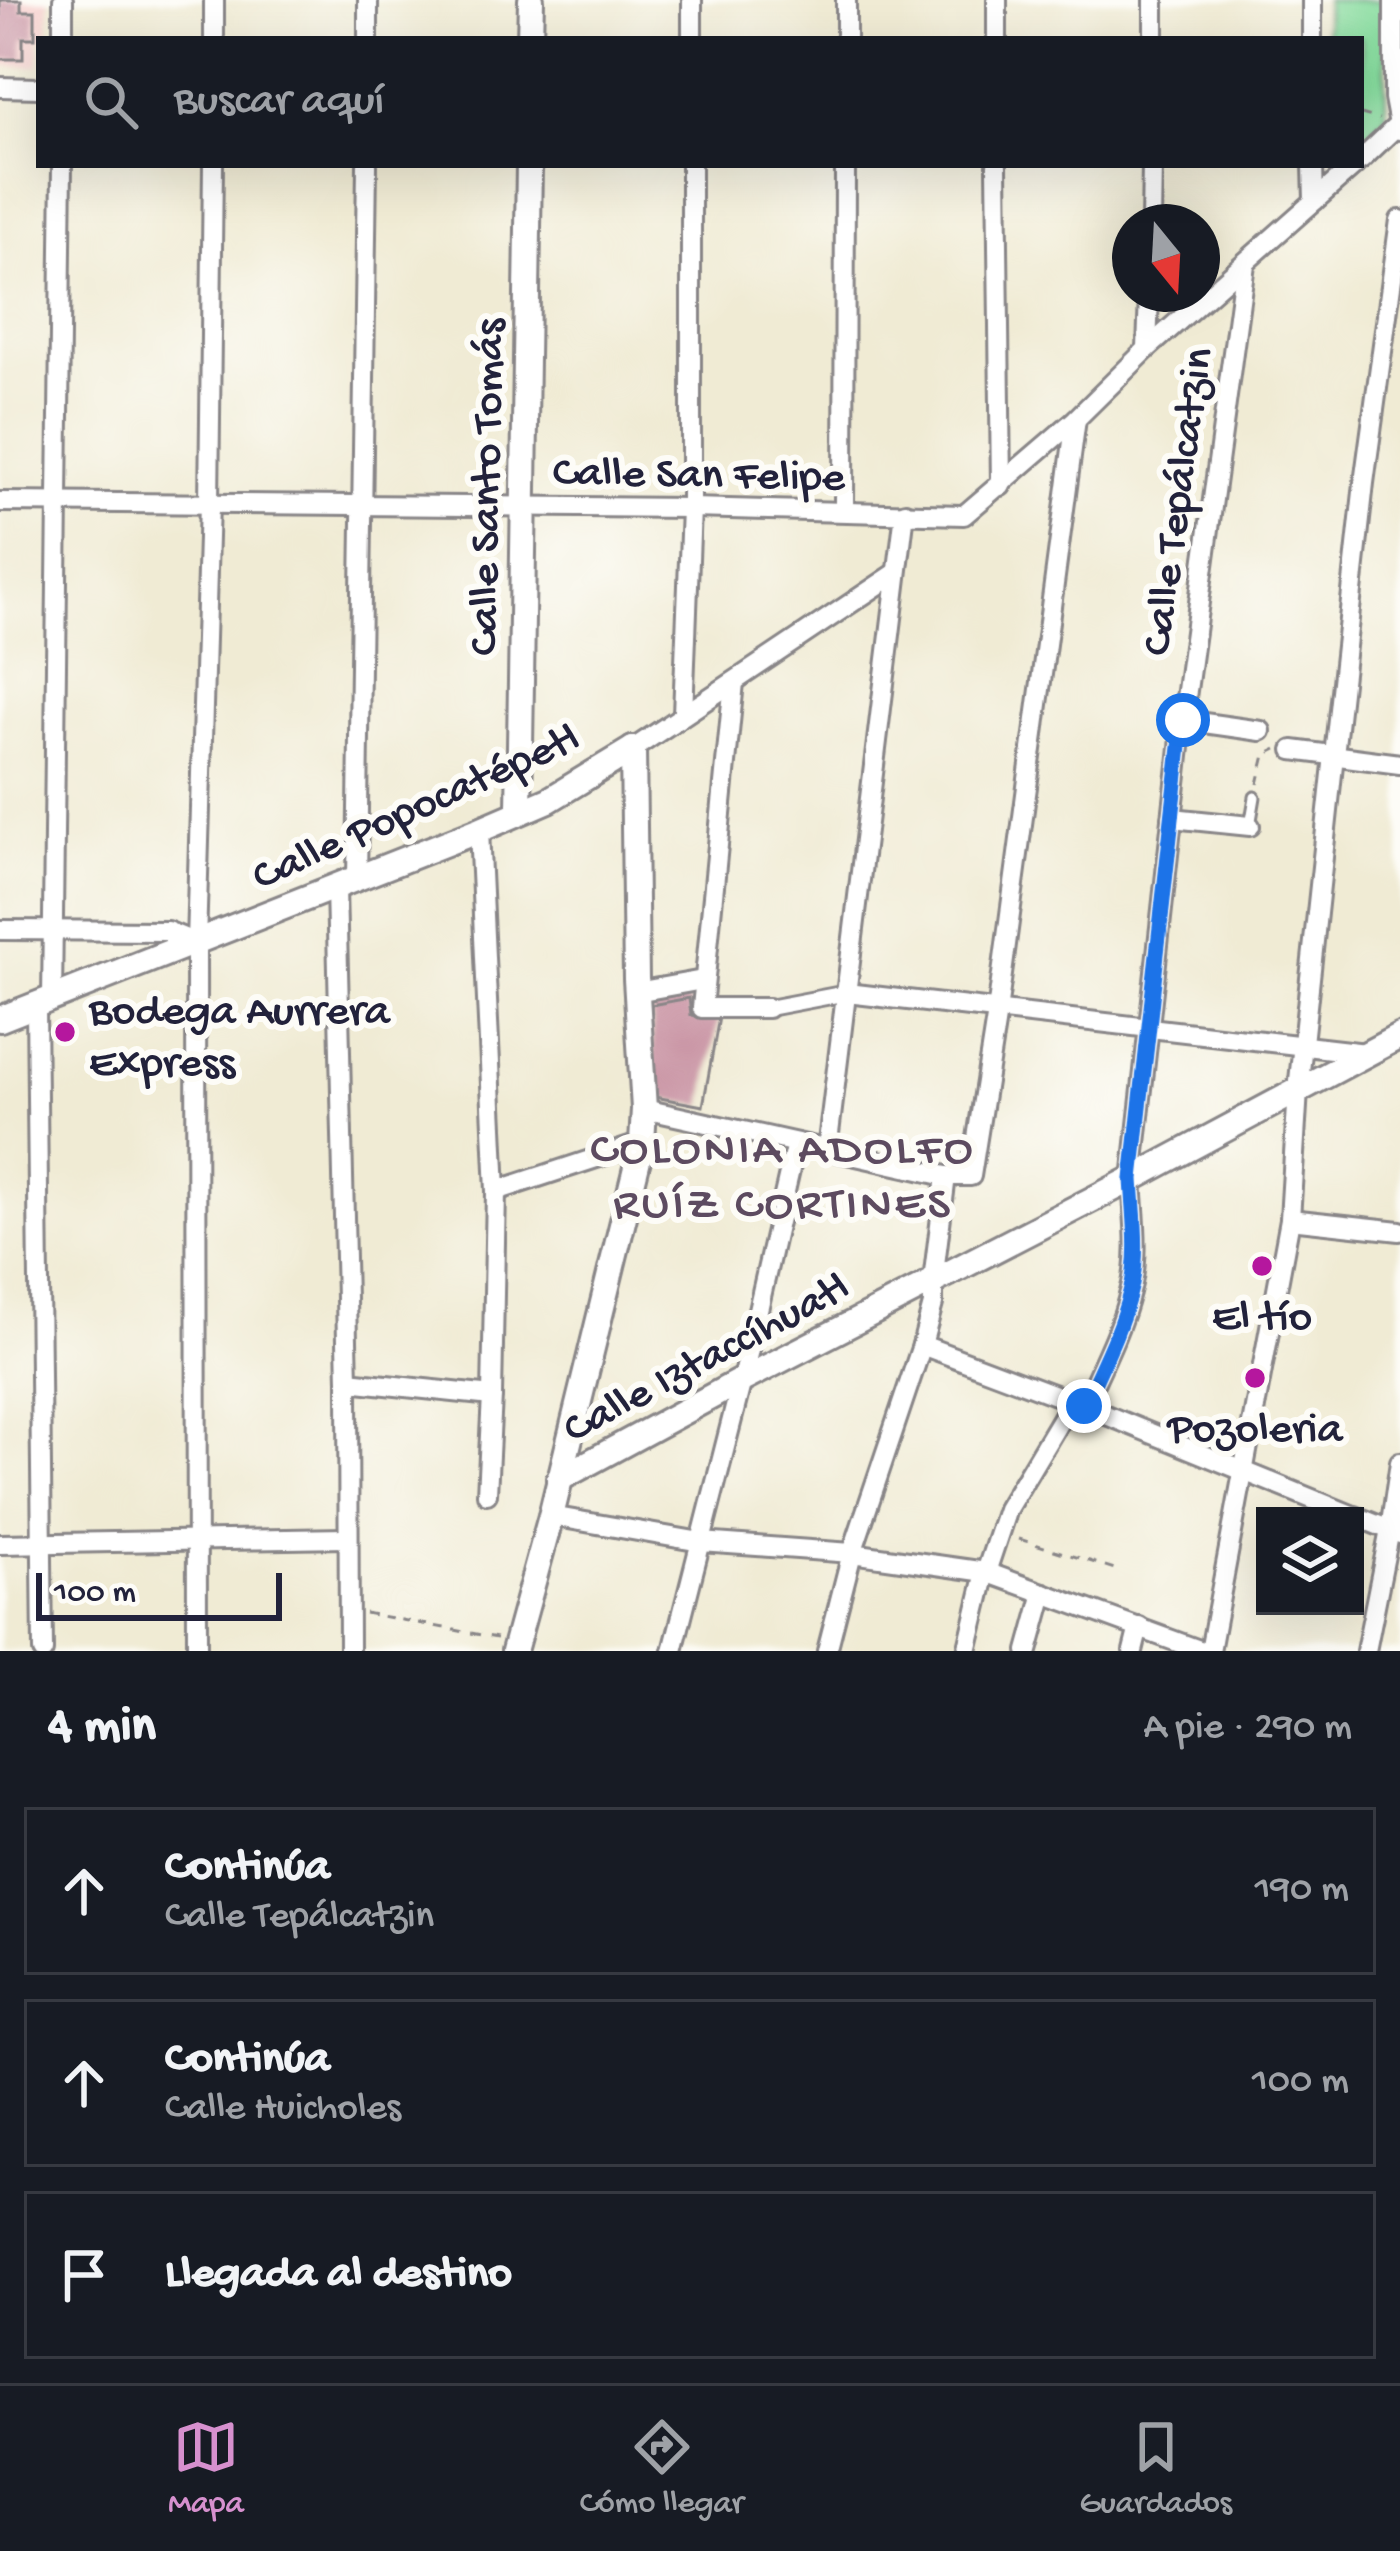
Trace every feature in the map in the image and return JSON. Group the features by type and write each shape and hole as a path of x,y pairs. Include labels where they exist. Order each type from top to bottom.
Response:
{"street":[{"path":"63,0 63,36"},
{"path":"214,0 214,36"},
{"path":"368,0 368,36"},
{"path":"530,36 531,0"},
{"path":"692,0 692,36"},
{"path":"846,0 846,36"},
{"path":"997,0 997,36"},
{"path":"1154,0 1154,36"},
{"path":"1312,0 1312,36"},
{"path":"1364,157 1400,126 1394,98 1394,0"},
{"path":"0,87 36,88"},
{"path":"43,1651 44,1003 52,932 62,168"},
{"path":"197,1651 196,943 213,168"},
{"path":"349,1651 346,884 363,506 367,168"},
{"name":"Calle Santo Tomás","path":"520,811 529,168"},
{"path":"683,714 691,508 692,168"},
{"path":"844,510 845,168"},
{"path":"997,168 1001,486"},
{"path":"1151,204 1152,168"},
{"path":"1313,168 1314,201"},
{"path":"1001,486 1351,168"},
{"path":"551,1516 701,1542 852,1553 986,1573 1206,1651 1289,1219 1298,1090 1364,483 1400,220"},
{"name":"Calle Tepálcatzin","path":"967,1651 1007,1509 1078,1404 1120,1324 1131,1289 1136,1250 1132,1179 1172,818 1245,264"},
{"path":"1148,349 1149,312"},
{"path":"644,1109 946,1176 971,1176 1076,419"},
{"name":"Calle San Felipe","path":"0,502 964,515 1001,486"},
{"path":"827,1150 904,512"},
{"name":"Calle Popocatépetl","path":"0,1019 549,800 896,573"},
{"path":"734,682 702,1008 768,1008 847,994 1366,1054"},
{"path":"1183,720 1261,731"},
{"path":"515,1646 642,1143 633,748"},
{"path":"1293,750 1400,764"},
{"path":"1172,818 1250,826"},
{"path":"479,830 496,1191 487,1494"},
{"path":"0,930 167,931 196,943"},
{"path":"636,992 703,980"},
{"name":"Calle Iztaccíhuatl","path":"559,1479 1400,1036"},
{"path":"496,1191 642,1143"},
{"path":"673,1651 796,1143"},
{"path":"827,1651 852,1553 933,1304 946,1176"},
{"path":"1289,1219 1400,1231"},
{"path":"922,1345 1332,1507"},
{"path":"348,1381 492,1396"},
{"path":"1366,1651 1395,1532 1400,1462"},
{"path":"1364,1520 1395,1532"},
{"path":"0,1544 346,1538"},
{"path":"1028,1651 1044,1593"},
{"path":"1133,1651 1139,1628"}],"lane":[{"path":"1250,826 1255,797"}],"path":[{"path":"1259,778 1270,750 1293,750"},
{"path":"1000,1534 1118,1570"},
{"path":"349,1610 515,1646"}],"shaded area":[{"path":"0,0 49,0 48,36 36,36 36,66 0,66"}],"green space":[{"path":"1326,0 1385,0 1386,116 1364,138 1364,36 1325,36"}],"building":[{"path":"0,0 21,0 21,11 35,11 35,38 23,38 23,59 0,59"},
{"path":"689,998 691,1015 719,1017 703,1106 655,1097 651,1005"}],"place":[{"name":"Bodega Aurrera Express","path":"65,1032"},
{"name":"El tío","path":"1262,1266"},
{"name":"Pozoleria","path":"1255,1378"}],"district":[{"name":"COLONIA ADOLFO RUÍZ CORTINES","path":"783,1172"}],"route":[{"path":"1084,1406 1131,1289 1136,1250 1132,1179 1183,720"}]}
